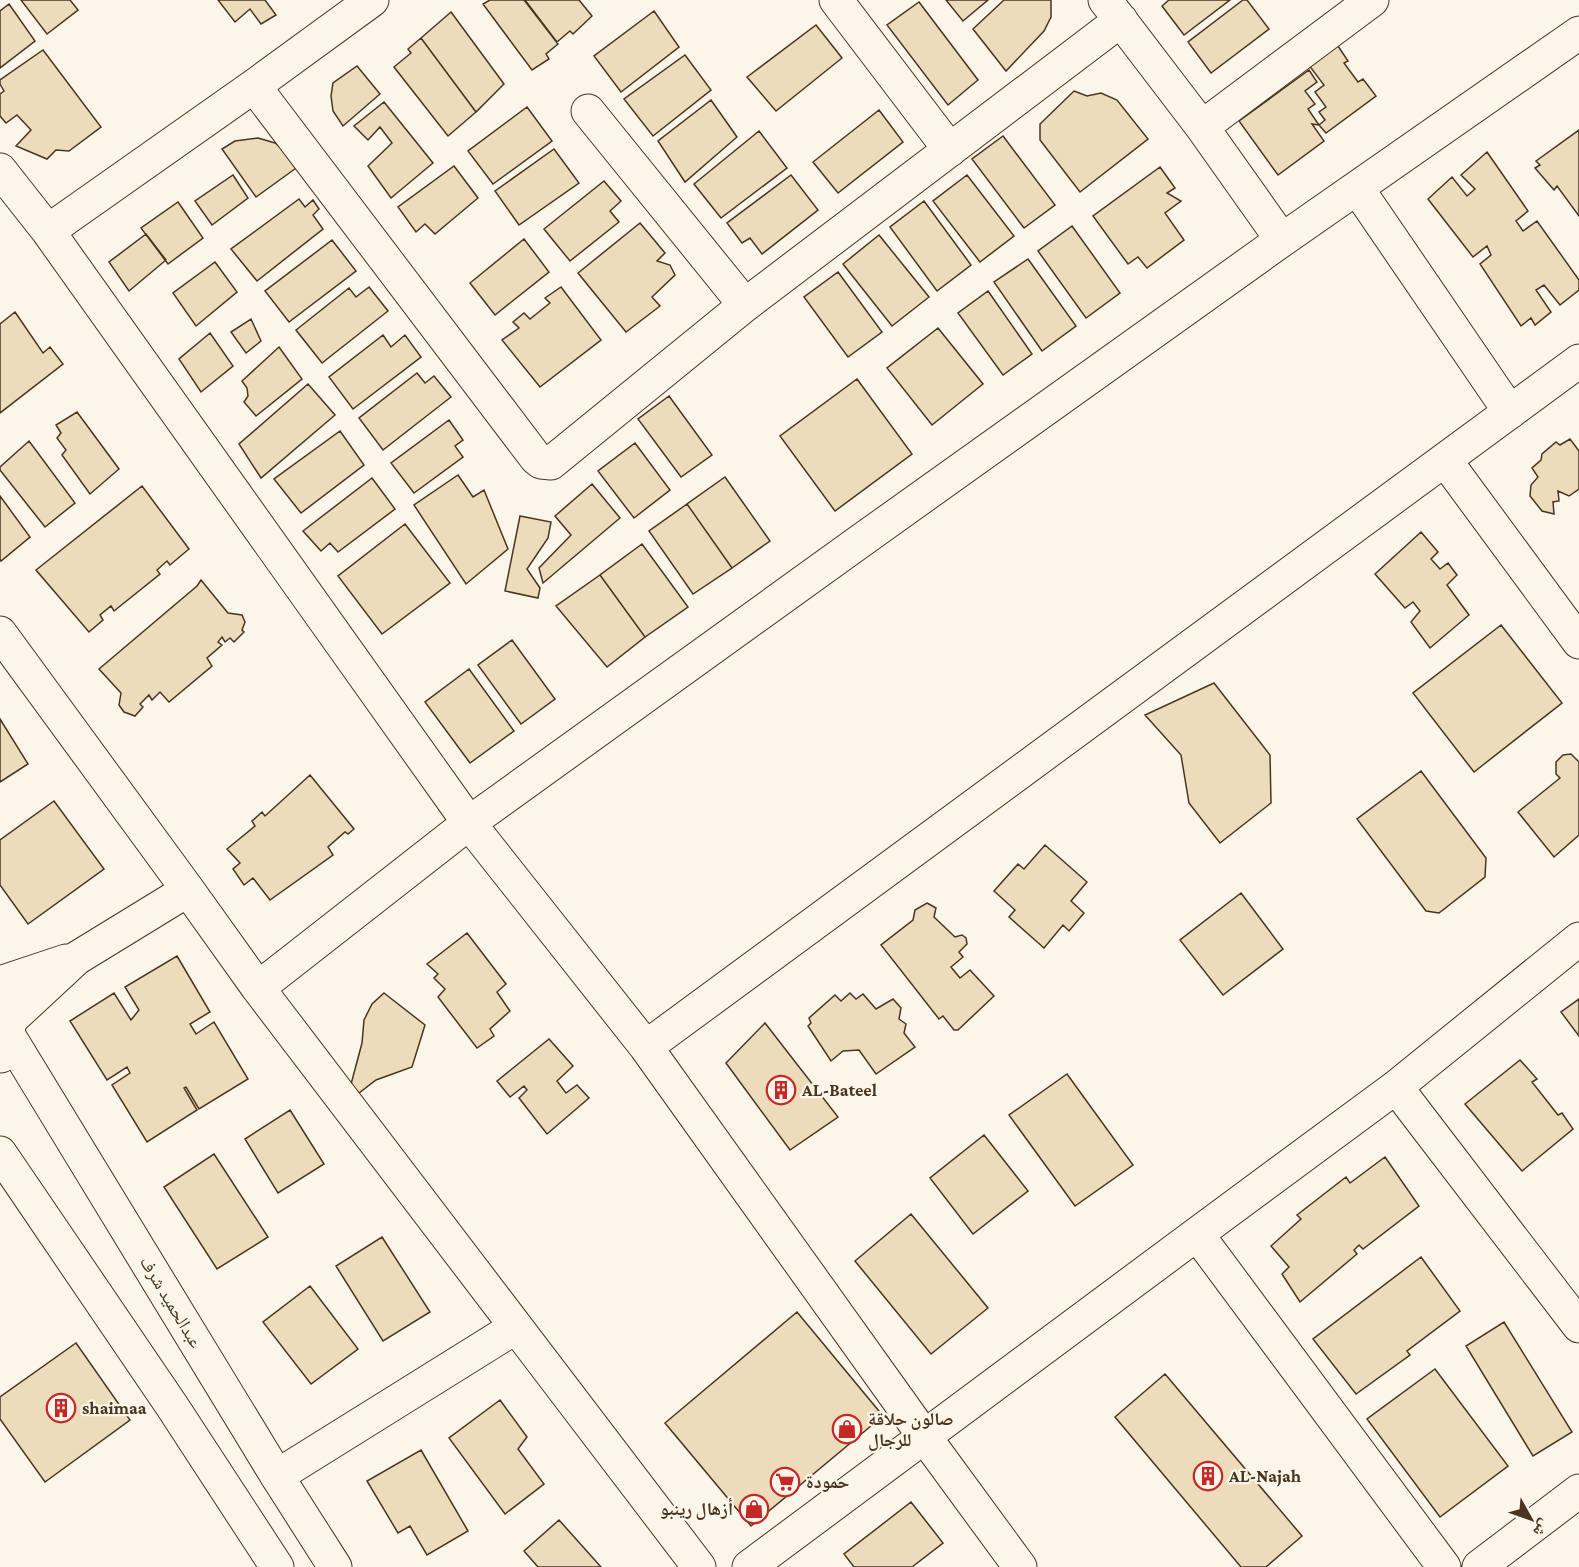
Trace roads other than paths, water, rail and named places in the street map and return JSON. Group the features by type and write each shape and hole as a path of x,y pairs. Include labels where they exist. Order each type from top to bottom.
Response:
{"street":[{"path":"48,231 372,0"},
{"path":"836,0 950,150"},
{"path":"1202,127 1372,0"},
{"path":"254,86 541,462 551,463 555,460 745,305 950,150 1113,10 1202,127 1281,240"},
{"path":"258,988 469,823 1281,240 1579,33"},
{"path":"588,111 745,305"},
{"path":"0,170 48,231 469,823 646,1047 1020,1567"},
{"path":"1357,188 1510,412"},
{"path":"646,1047 1579,361"},
{"path":"1445,460 1579,642"},
{"path":"0,633 258,988 699,1567"},
{"path":"5,1029 77,958 188,890"},
{"path":"749,1567 1396,1087 1579,939"},
{"path":"0,983 77,958"},
{"name":"عبدالحميد شرف","path":"5,1029 277,1476 335,1567"},
{"path":"1396,1087 1579,1326"},
{"path":"0,1153 172,1406 277,1567"},
{"path":"1197,1233 1444,1567"},
{"path":"277,1476 516,1327"},
{"path":"1479,1567 1579,1491"}],"place":[{"name":"AL-Bateel","path":"781,1090"},
{"name":"shaimaa","path":"61,1408"},
{"name":"صالون حلاقة للرجال","path":"847,1429"},
{"name":"AL-Najah","path":"1208,1476"},
{"name":"حمودة","path":"785,1482"},
{"name":"أزهال رينبو","path":"754,1509"}]}
